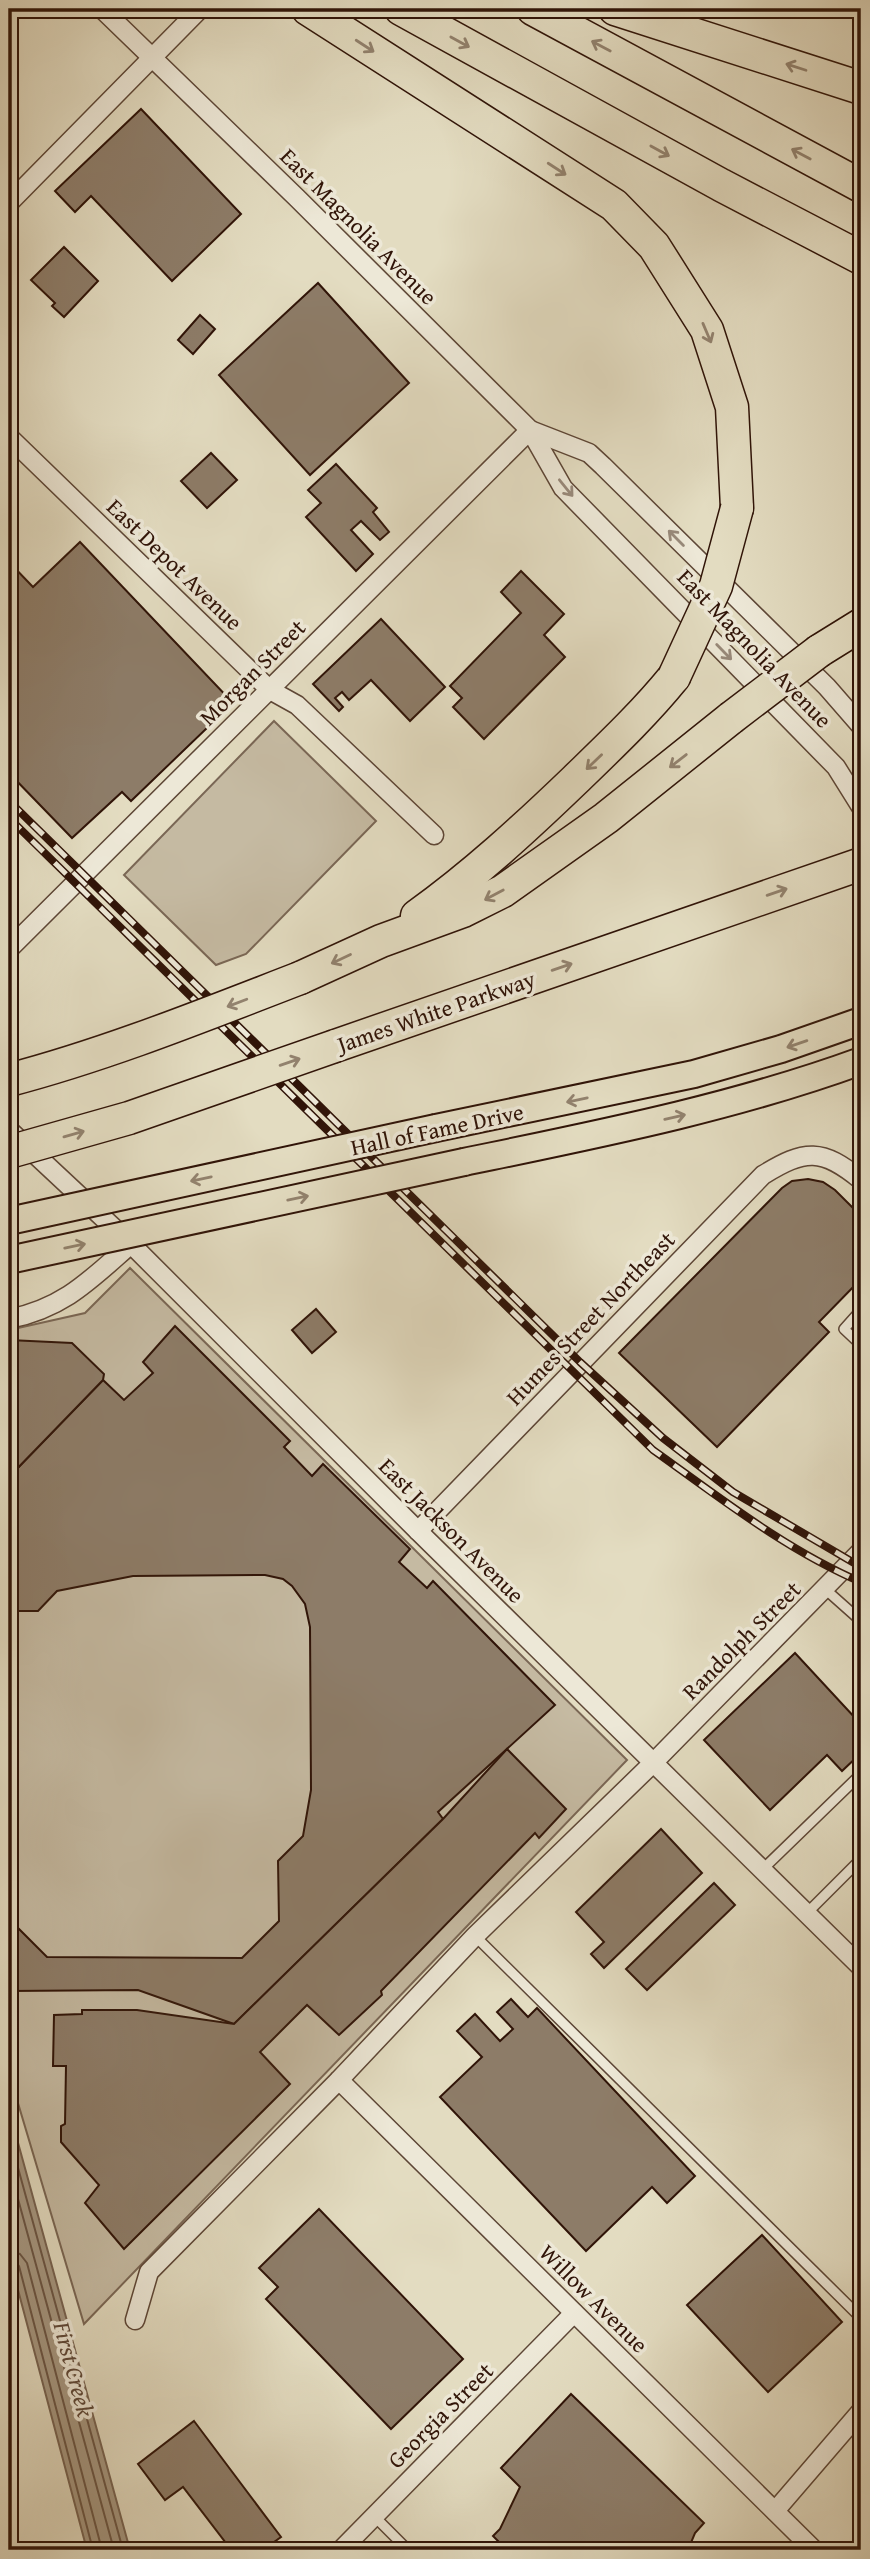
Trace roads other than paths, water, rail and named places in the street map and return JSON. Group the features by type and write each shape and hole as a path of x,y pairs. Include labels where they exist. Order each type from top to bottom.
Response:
{"highway":[{"path":"308,9 614,205 654,246 707,330 732,407 737,508 716,586 674,677 648,709 510,843 451,892 381,941"},
{"path":"401,9 721,185 861,258"},
{"path":"533,9 861,186"},
{"path":"615,9 861,88"},
{"path":"9,1080 57,1067 157,1033 300,978 381,941 463,911 503,891 606,818 819,650 861,625"},
{"name":"James White Parkway","path":"9,1152 129,1118 861,864"}],"main road":[{"name":"Hall of Fame Drive","path":"9,1221 694,1074 780,1049 861,1021"},
{"name":"Hall of Fame Drive","path":"9,1260 704,1110 745,1100 861,1061"}],"street":[{"name":"East Magnolia Avenue","path":"102,9 530,430 563,488 836,767 861,807"},
{"path":"9,203 200,9"},
{"name":"East Magnolia Avenue","path":"530,430 589,453 819,679 861,726"},
{"name":"Morgan Street","path":"9,949 530,430"},
{"name":"East Depot Avenue","path":"9,437 270,690 297,705 434,835"},
{"name":"East Jackson Avenue","path":"9,1130 131,1244 861,1967"},
{"name":"Humes Street Northeast","path":"418,1531 763,1175 788,1160 808,1155 825,1157 844,1166 861,1180"},
{"path":"9,1319 60,1303 131,1244"},
{"name":"Randolph Street","path":"135,2320 149,2272 339,2080 475,1936 654,1762 861,1551"},
{"name":"Willow Avenue","path":"339,2080 814,2550"},
{"name":"Georgia Street","path":"341,2550 575,2314"},
{"path":"775,2511 861,2411"}],"lane":[{"path":"861,1310 844,1329 861,1345"},
{"path":"825,1589 861,1621"},
{"path":"763,1869 861,1774"},
{"path":"807,1913 861,1858"},
{"path":"475,1936 861,2318"},
{"path":"374,2516 408,2550"}],"water":[{"name":"First Creek","path":"9,2110 130,2550 87,2550 9,2256"}],"railway":[{"path":"9,801 580,1362 663,1438 733,1492 861,1567"},
{"path":"9,818 653,1450 780,1539 861,1582"}]}
